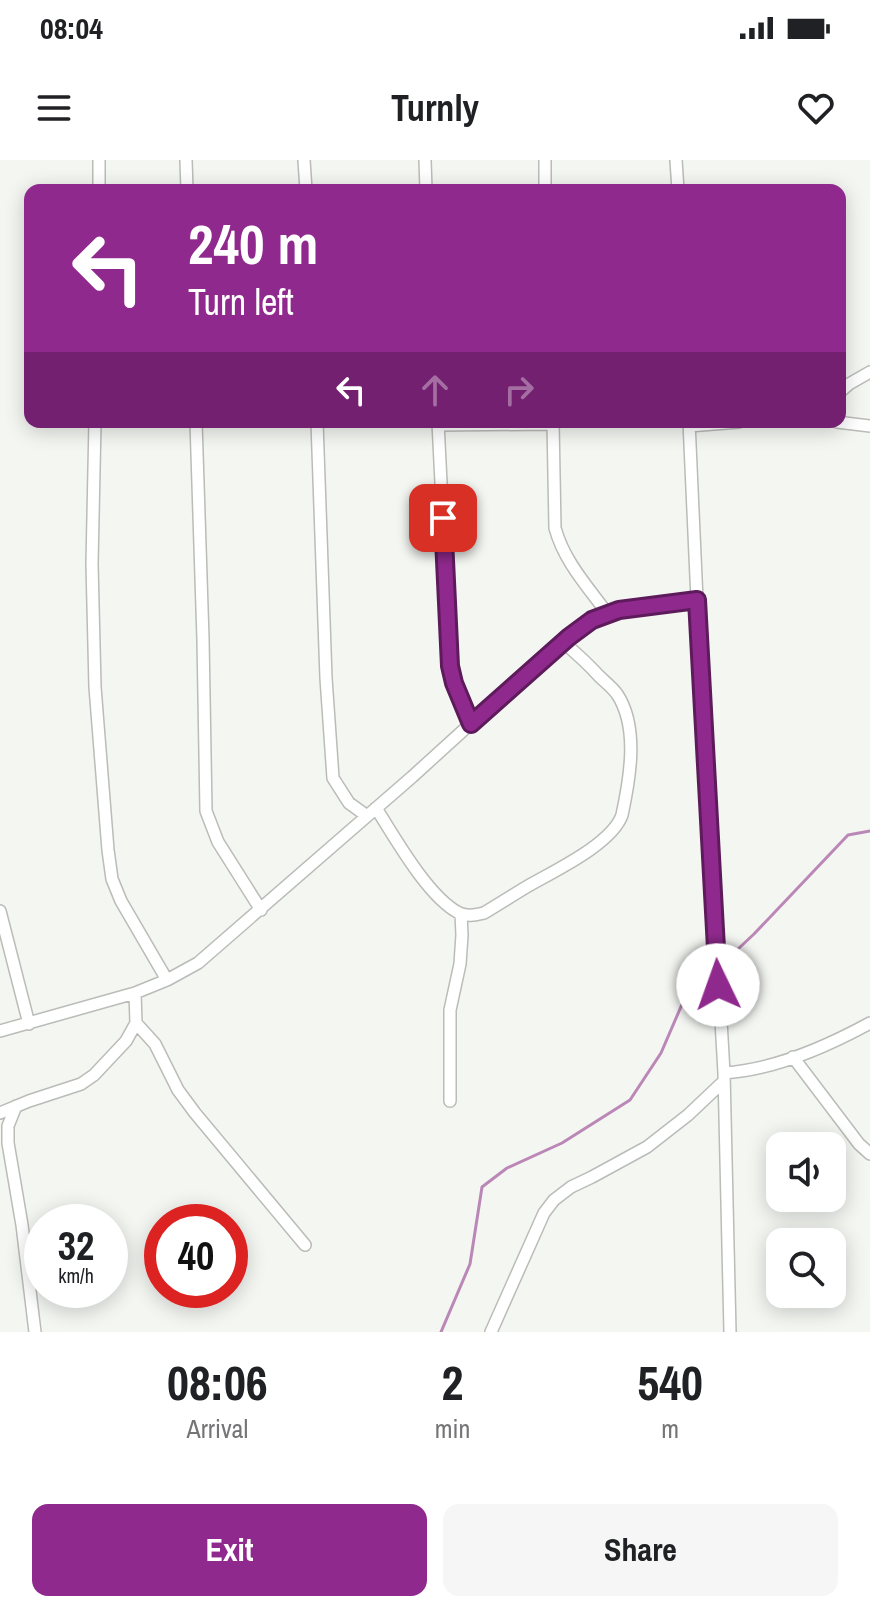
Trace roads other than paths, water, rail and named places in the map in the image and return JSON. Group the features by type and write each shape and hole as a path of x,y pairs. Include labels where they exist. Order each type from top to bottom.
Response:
{"street":[{"path":"99,160 99,184"},
{"path":"186,160 187,184"},
{"path":"304,160 306,184"},
{"path":"425,160 426,184"},
{"path":"545,160 545,184"},
{"path":"676,160 678,184"},
{"path":"846,387 870,372"},
{"path":"846,423 870,426"},
{"path":"95,428 92,564 95,687 108,850 112,879 121,901 167,980"},
{"path":"196,428 206,811 218,842 261,910"},
{"path":"317,428 326,678 333,778 349,803 371,812 436,894 461,914 484,913 571,862 619,825 625,803 631,727 616,692 563,642"},
{"path":"438,428 450,666 471,724"},
{"path":"553,428 555,528 568,562 607,613"},
{"path":"689,428 724,1077 730,1332"},
{"path":"0,1031 135,993 198,963 563,642 592,620 607,613 658,603 697,600"},
{"path":"0,911 29,1024"},
{"path":"450,1101 450,1010 460,964 461,914"},
{"path":"0,1113 81,1084 94,1075 126,1041 136,1023 135,993"},
{"path":"136,1023 155,1044 178,1090 195,1113 305,1245"},
{"path":"491,1332 544,1213 554,1200 571,1187 647,1147 688,1115 724,1077 793,1057 870,1023"},
{"path":"793,1057 870,1154"},
{"path":"16,1106 8,1126 8,1143 35,1332"}],"waterway":[{"path":"721,965 848,835 870,831"},
{"path":"441,1332 470,1264 482,1187 507,1168 562,1143 630,1100 661,1053 683,1002 715,971"}]}
